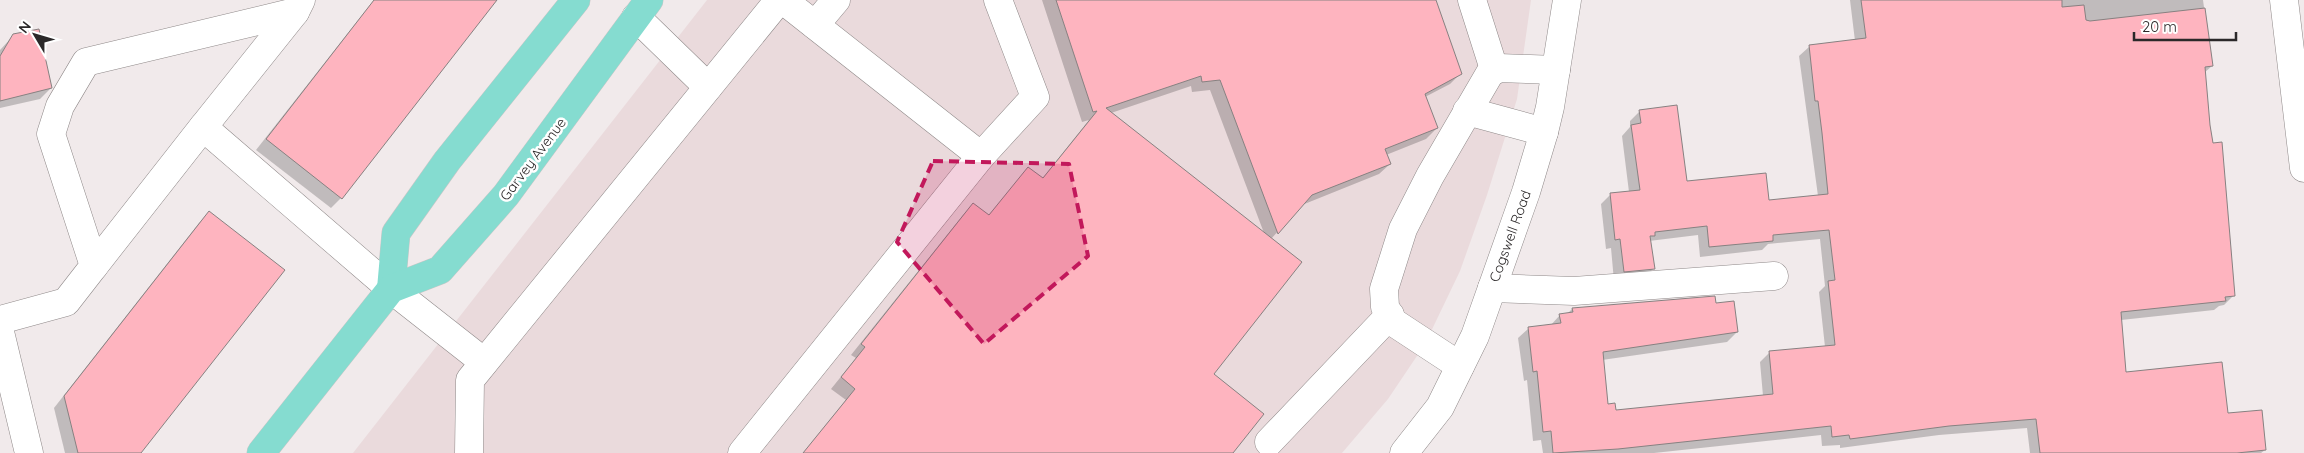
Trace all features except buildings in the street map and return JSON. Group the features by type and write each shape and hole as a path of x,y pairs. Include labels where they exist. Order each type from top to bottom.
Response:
{"main road":[{"path":"261,453 391,289 396,234 447,162 576,0"},
{"name":"Garvey Avenue","path":"391,289 440,270 506,195 643,8"}],"street":[{"path":"469,453 470,380 779,0"},
{"path":"783,0 980,156"},
{"path":"815,25 836,0"},
{"path":"742,453 980,156 1035,97 998,0"},
{"path":"1472,0 1494,69"},
{"name":"Cogswell Road","path":"1404,453 1440,407 1475,336 1526,192 1544,132 1567,0"},
{"path":"2285,0 2301,115 2304,168"},
{"path":"0,320 66,302 298,6"},
{"path":"94,266 51,134 60,106 86,62 298,6"},
{"path":"643,8 708,87"},
{"path":"1460,366 1394,322 1385,307 1384,289 1404,229 1430,176 1486,78 1494,69 1556,70"},
{"path":"1467,111 1544,132"},
{"path":"203,127 391,289 484,362"},
{"path":"1492,288 1574,291 1774,276"},
{"path":"1269,442 1390,315"},
{"path":"0,332 29,453"}],"highlighted area":[{"path":"933,161 1069,164 1088,256 984,344 897,242"}],"shaded area":[{"path":"707,0 1531,0 1517,99 1487,195 1460,271 1425,344 1388,399 1342,453 353,453"}]}
